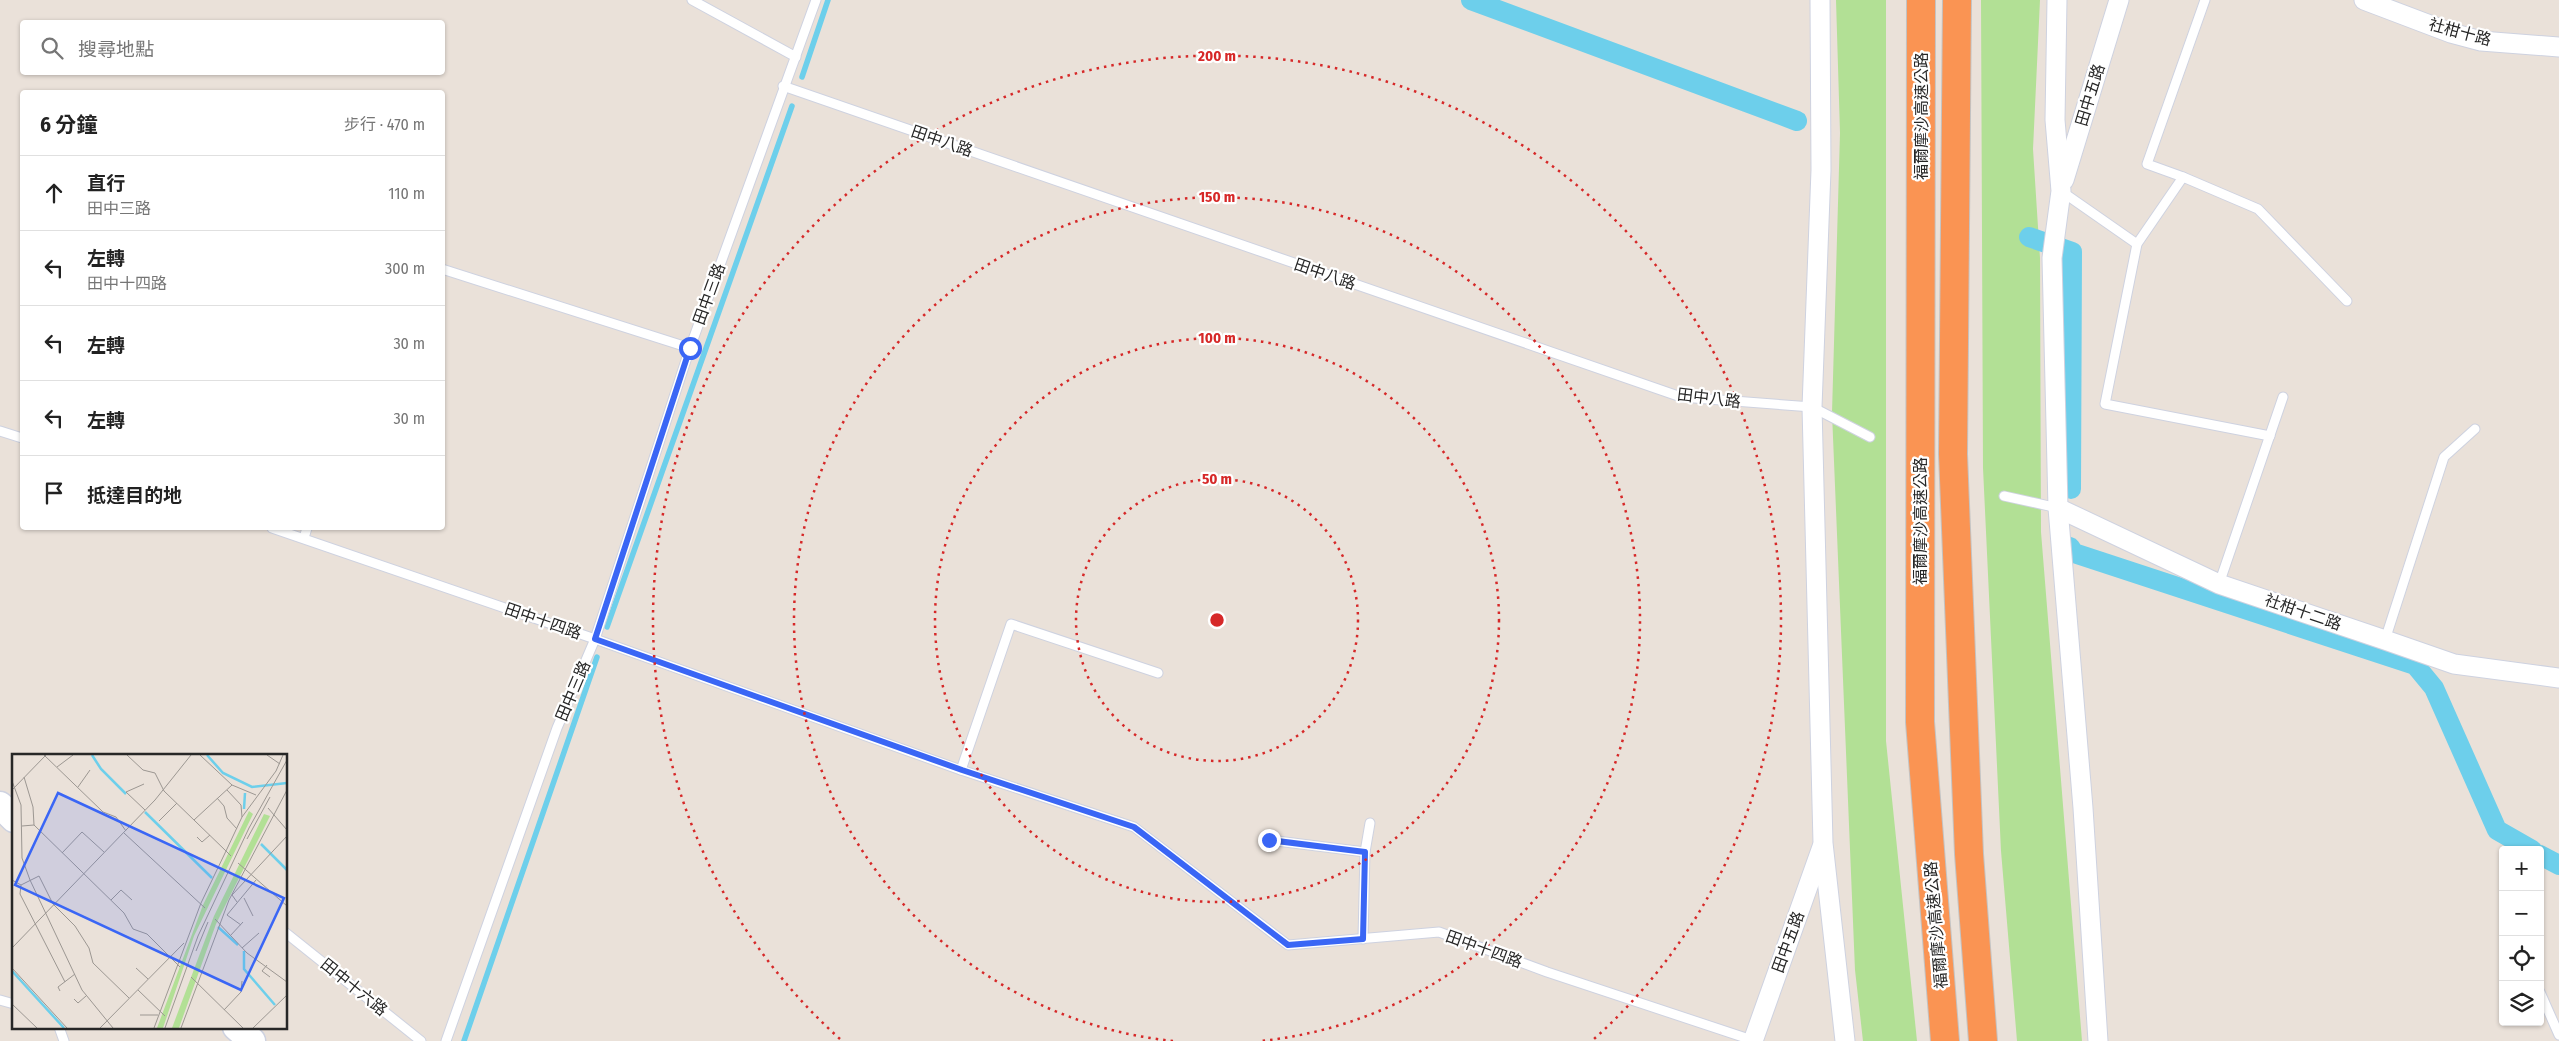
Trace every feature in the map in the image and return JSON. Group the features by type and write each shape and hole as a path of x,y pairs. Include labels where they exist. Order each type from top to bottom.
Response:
{"highway":[{"name":"福爾摩沙高速公路","path":"1921,0 1920,722 1945,1041"},
{"name":"福爾摩沙高速公路","path":"1957,0 1953,454 1969,854 1983,1041"}],"street":[{"path":"1820,0 1821,170 1812,407 1823,843 1845,1041"},
{"path":"2057,0 2055,120 2061,191 2052,258 2058,508 2083,808 2098,1041"},
{"name":"田中五路","path":"2061,191 2119,0"},
{"name":"社柑十路","path":"2364,0 2451,34 2481,41 2559,47"},
{"name":"社柑十二路","path":"2058,508 2219,584 2454,664 2559,678"},
{"path":"0,805 12,817"},
{"name":"田中五路","path":"1754,1041 1823,843"},
{"path":"237,1028 252,1041"}],"lane":[{"path":"692,0 796,57"},
{"name":"田中三路","path":"446,1041 554,737 595,639 690,348 783,86 796,57 816,0"},
{"path":"2205,0 2147,164 2258,209 2347,301"},
{"name":"田中八路","path":"783,86 1681,397 1812,407 1870,437"},
{"path":"2183,177 2137,244 2105,404 2270,436"},
{"path":"2061,191 2137,244"},
{"path":"445,270 690,348"},
{"path":"2219,584 2283,397"},
{"path":"2385,640 2444,457 2475,429"},
{"path":"0,431 20,437"},
{"path":"2004,496 2058,508"},
{"name":"田中十四路","path":"278,530 595,639 962,770 1134,827 1288,945 1439,932 1547,972 1754,1041"},
{"path":"304,538 306,530"},
{"path":"962,770 1010,624 1158,673"},
{"path":"1363,939 1365,852 1370,824"},
{"path":"1269,840 1365,852"},
{"name":"田中十六路","path":"288,934 421,1041"},
{"path":"2544,1001 2559,1034"},
{"path":"58,1028 64,1041"}],"green space":[{"path":"1836,0 1886,0 1886,741 1917,1041 1863,1041 1855,970 1832,413 1840,133"},
{"path":"1981,0 2040,0 2033,149 2040,258 2041,532 2082,1041 2017,1041 2001,851 1983,468"}],"waterway":[{"path":"802,77 828,0"},
{"path":"1471,0 1797,121"},
{"path":"607,627 792,106"},
{"path":"2029,237 2072,252 2071,489"},
{"path":"2070,547 2074,553 2415,665 2434,688 2497,830 2525,846"},
{"path":"464,1041 597,657"},
{"path":"2544,857 2559,865"}],"route":[{"path":"690,348 595,639 962,770 1134,827 1288,945 1363,939 1365,852 1269,840"}]}
